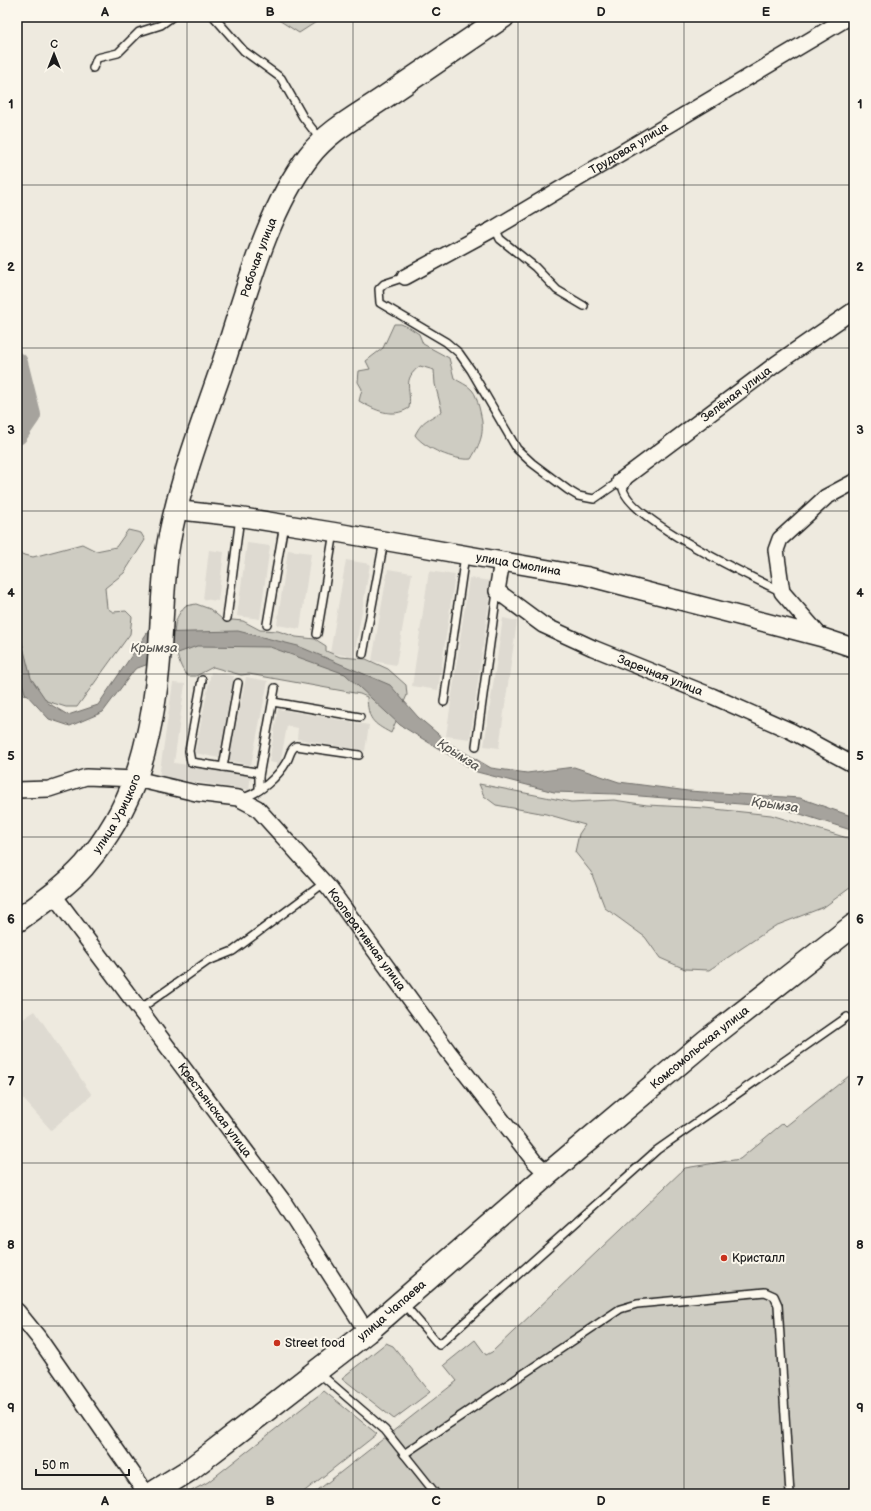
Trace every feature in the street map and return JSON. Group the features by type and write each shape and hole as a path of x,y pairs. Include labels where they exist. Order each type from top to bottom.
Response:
{"main road":[{"name":"Рабочая улица","path":"162,596 168,549 177,510 202,425 256,265 270,229 298,173 310,155 323,141 340,128 503,17"},
{"name":"улица Урицкого","path":"17,921 53,894 82,868 100,844 123,808 136,779 146,747 158,672 162,596"},
{"name":"Комсомольская улица","path":"548,1174 706,1041 854,925"},
{"name":"улица Чапаева","path":"151,1494 188,1471 318,1372 367,1332 548,1174"}],"street":[{"name":"Трудовая улица","path":"406,277 495,228 849,17"},
{"name":"Зелёная улица","path":"626,477 776,364 854,310"},
{"path":"820,638 782,592 776,550 780,539 826,497 854,482"},
{"name":"улица Смолина","path":"177,510 240,517 334,532 586,576 854,648"},
{"path":"497,591 502,561"},
{"name":"Заречная улица","path":"497,591 544,625 593,648 712,696 791,732 854,764"},
{"name":"Кооперативная улица","path":"17,790 49,789 86,777 136,779 196,793 238,798 257,808 324,883 448,1051 534,1160 548,1174"},
{"name":"Крестьянская улица","path":"53,894 283,1201 367,1332"},
{"path":"17,1311 38,1337 140,1484 144,1494"}],"lane":[{"path":"93,68 97,58 118,53 140,32 161,25 172,17"},
{"path":"214,17 244,51 282,78 303,117 323,141"},
{"path":"495,228 500,239 535,267 557,290 584,306"},
{"path":"406,277 384,284 380,289 380,303 446,342 459,353 471,370 517,449 532,463 578,496 594,499 626,477"},
{"path":"626,477 623,489 625,497 648,516 676,536 721,562 782,592"},
{"path":"227,618 240,517"},
{"path":"267,624 284,524"},
{"path":"317,634 334,532"},
{"path":"363,654 384,541"},
{"path":"444,702 465,555"},
{"path":"476,746 497,591"},
{"path":"202,680 189,755 191,762 196,764 256,772 259,776"},
{"path":"223,768 238,683"},
{"path":"259,790 259,776 275,688"},
{"path":"272,702 360,717"},
{"path":"238,798 251,795 259,790 286,763 292,749 296,746 359,755"},
{"path":"140,1009 208,961 233,951 324,883"},
{"path":"401,1302 439,1345 657,1150 847,1017"},
{"path":"404,1454 620,1308 636,1304 765,1292 774,1296 778,1305 790,1494"},
{"path":"318,1372 385,1430 436,1494"}],"shaded area":[{"path":"274,17 324,17 299,33"},
{"path":"394,324 401,324 410,328 419,334 423,344 449,358 454,378 472,390 477,400 481,415 482,434 471,459 457,458 440,453 425,445 415,435 427,420 442,411 435,384 434,370 420,366 414,371 408,385 410,401 409,408 403,411 396,413 384,412 359,401 362,389 358,382 359,371 370,369 366,361 383,348"},
{"path":"128,530 141,533 145,540 124,573 105,588 107,608 113,612 126,611 132,617 130,634 77,707 66,707 17,692 17,553 33,557 82,544 96,551 116,547"},
{"path":"247,543 270,546 260,619 237,616"},
{"path":"209,550 224,552 218,601 203,599"},
{"path":"288,550 311,553 300,629 277,625"},
{"path":"346,560 370,564 354,657 330,653"},
{"path":"388,569 412,573 396,665 372,661"},
{"path":"429,571 455,575 438,690 412,686"},
{"path":"469,578 492,581 470,739 446,736"},
{"path":"196,604 210,609 222,619 243,621 260,630 278,631 296,637 315,639 326,646 326,651 340,657 366,659 388,669 406,685 407,695 391,733 372,720 368,710 367,697 360,694 249,674 241,675 213,667 196,676 188,676 184,672 179,660 175,638 175,625 178,615 185,606"},
{"path":"503,618 517,621 499,748 484,746"},
{"path":"211,672 234,676 219,758 195,753"},
{"path":"246,677 268,681 251,765 229,761"},
{"path":"173,683 185,684 174,763 251,774 249,790 159,777"},
{"path":"278,709 369,725 365,751 297,739 298,728 287,726 280,764 269,762"},
{"path":"479,784 571,802 614,800 647,805 705,808 771,815 854,840 854,885 824,907 775,926 709,970 685,969 660,958 645,937 605,908 591,872 575,852 579,834 585,825 546,814 496,805 484,796"},
{"path":"35,1011 92,1095 51,1130 17,1092 17,1027 23,1019"},
{"name":"Кристалл","path":"854,1072 854,1494 313,1494 457,1381 444,1365 475,1340 486,1355 492,1352 685,1168 740,1159 783,1123 786,1126"},
{"path":"386,1343 393,1346 430,1392 394,1419 342,1378"},
{"path":"324,1391 377,1434 301,1494 186,1494 208,1482"}],"water":[{"name":"Крымза","path":"17,623 31,678 48,703 68,715 98,705 147,633 238,631 298,646 390,685 418,717 450,744 491,768 527,773 574,767 619,782 688,791 800,798 854,817 854,831 778,807 615,794 554,792 477,772 400,725 345,674 270,647 197,646 135,669 103,712 70,726 49,719 25,693 17,666"}],"waterway":[{"name":"Крымза","path":"17,363 30,415 17,434"}],"place":[{"name":"Кристалл","path":"724,1258"},
{"name":"Street food","path":"277,1343"}]}
